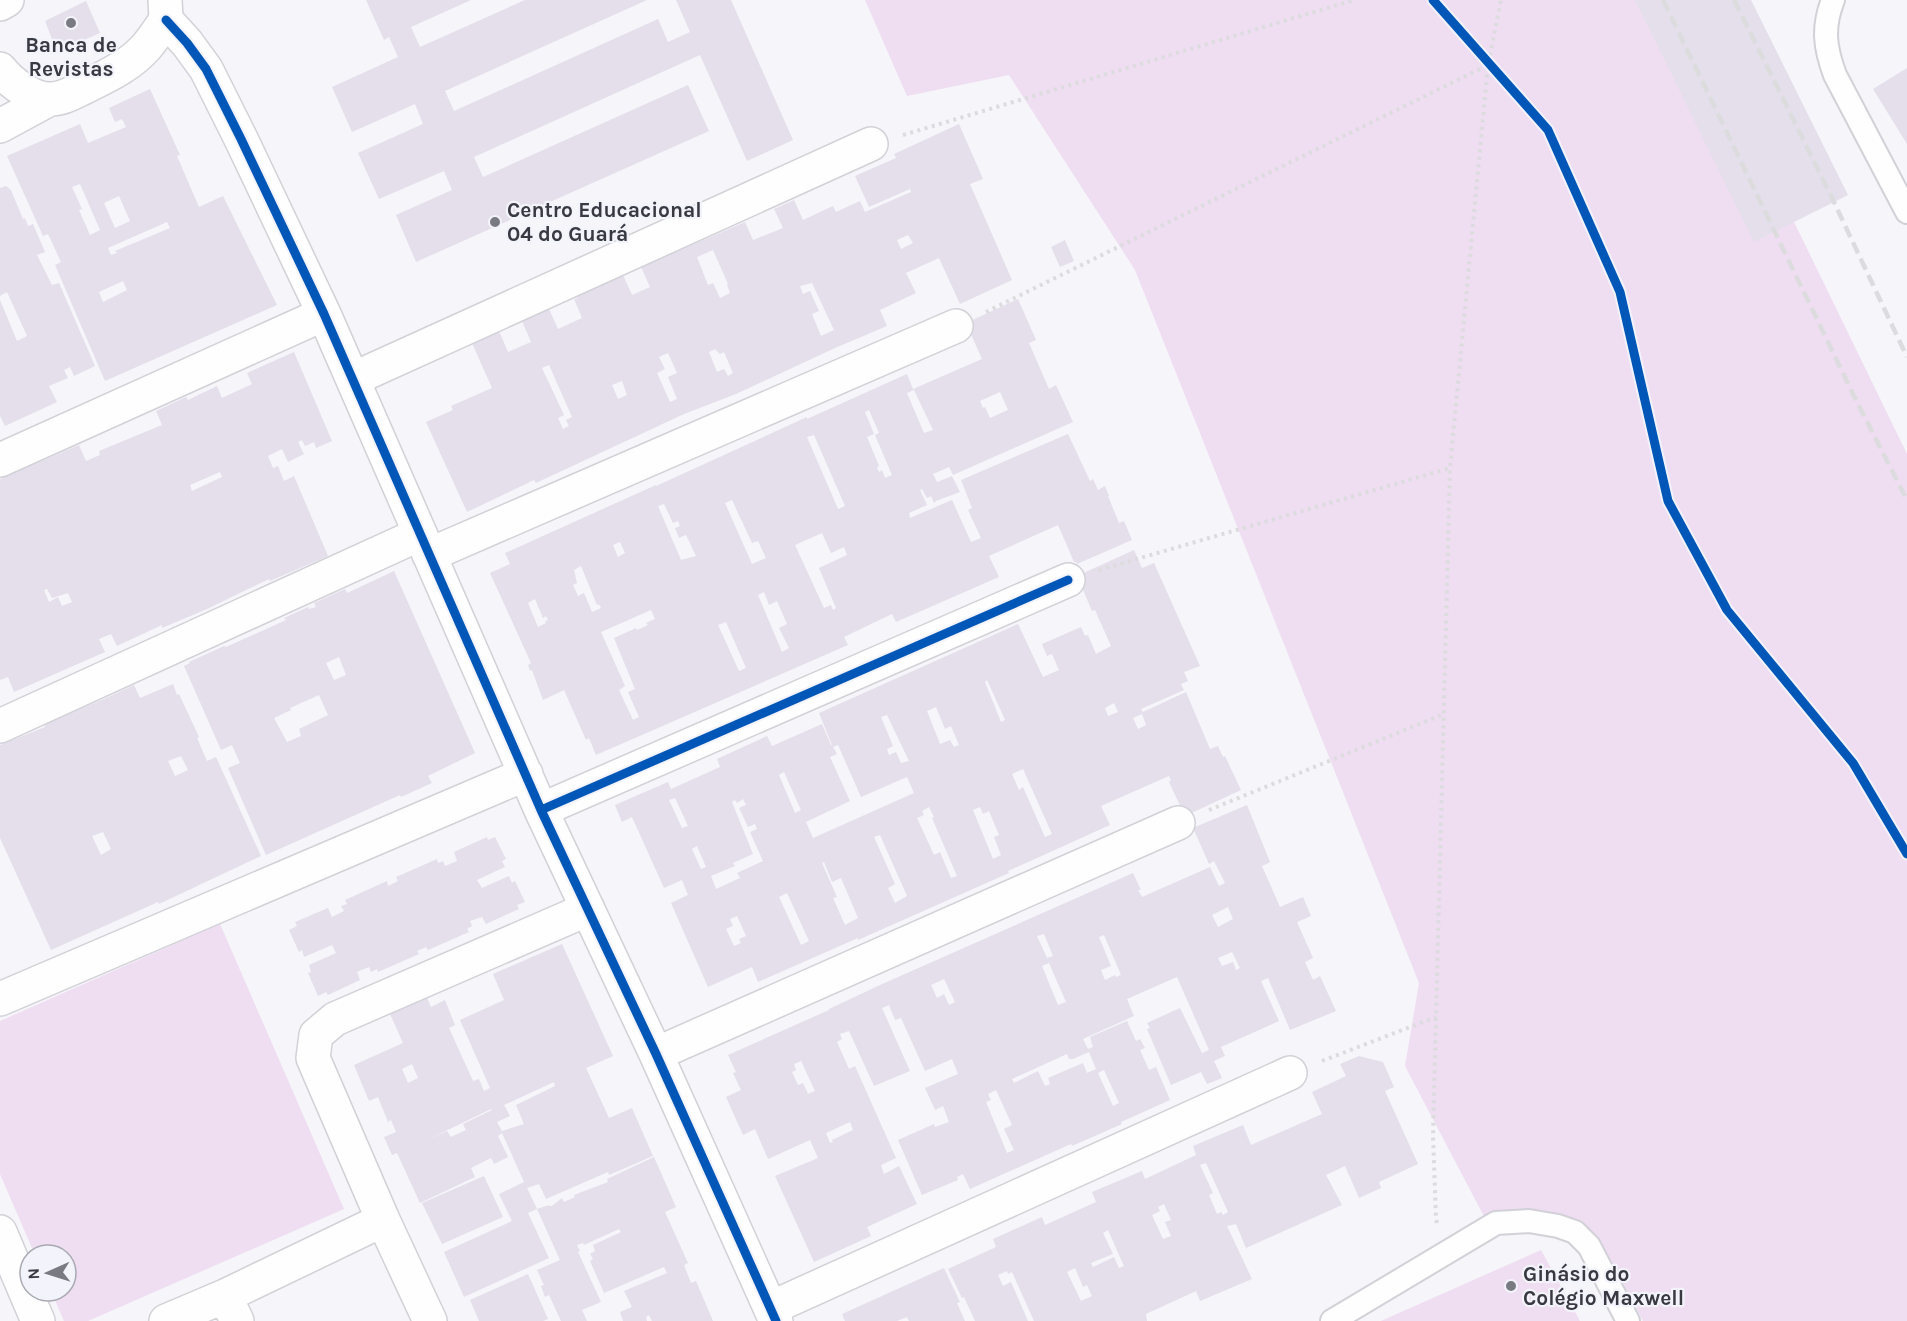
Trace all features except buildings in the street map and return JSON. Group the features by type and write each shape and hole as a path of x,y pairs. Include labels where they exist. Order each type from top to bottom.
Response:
{"street":[{"path":"0,4 7,0"},
{"path":"0,69 14,83 39,98 65,97 105,77 126,64 146,47 166,10 206,69 324,314 541,810 656,1054 773,1315 1290,1073"},
{"path":"0,126 50,99"},
{"path":"353,379 871,144"},
{"path":"0,460 324,314"},
{"path":"0,726 425,544 956,326"},
{"path":"541,810 1068,580"},
{"path":"0,999 526,774"},
{"path":"656,1054 1178,823"},
{"path":"430,1321 383,1220 313,1058 316,1035 335,1019 588,909"},
{"path":"166,1321 231,1308 383,1220"},
{"path":"0,1232 38,1321"}],"lane":[{"path":"1833,0 1826,31 1827,52 1834,75 1907,212"},
{"path":"1332,1321 1496,1223 1529,1221 1558,1226 1575,1232 1589,1246 1629,1321"}],"path":[{"path":"871,144 1354,0"},
{"path":"1450,1249 1436,1220 1433,1135 1450,468 1488,65 1501,0"},
{"path":"1482,57 1496,73"},
{"path":"956,326 1488,65"},
{"path":"1068,580 1450,468"},
{"path":"1178,823 1444,714"},
{"path":"1290,1073 1436,1017"}],"shaded area":[{"path":"865,0 1686,0 1907,454 1907,1321 1643,1321 1597,1235 1547,1213 1487,1222 1405,1066 1419,983 1135,270 1009,75 907,96"},
{"path":"220,924 344,1209 88,1321 64,1321 56,1303 78,1303 78,1243 30,1243 0,1174 0,1021"},
{"name":"Ginásio do Colégio Maxwell","path":"1541,1250 1580,1321 1381,1321"}],"railway":[{"path":"1663,0 1854,396 1907,500"},
{"path":"1734,0 1833,200 1907,357"}],"cycle path":[{"path":"1433,0 1548,130 1620,292 1668,501 1727,610 1853,763 1907,854"},
{"path":"166,20 206,69 324,314 541,810 656,1054 776,1321"},
{"path":"541,810 1068,580"}],"place":[{"name":"Banca de Revistas","path":"71,23"},
{"name":"Centro Educacional 04 do Guará","path":"495,222"},
{"name":"Ginásio do Colégio Maxwell","path":"1511,1286"}]}
